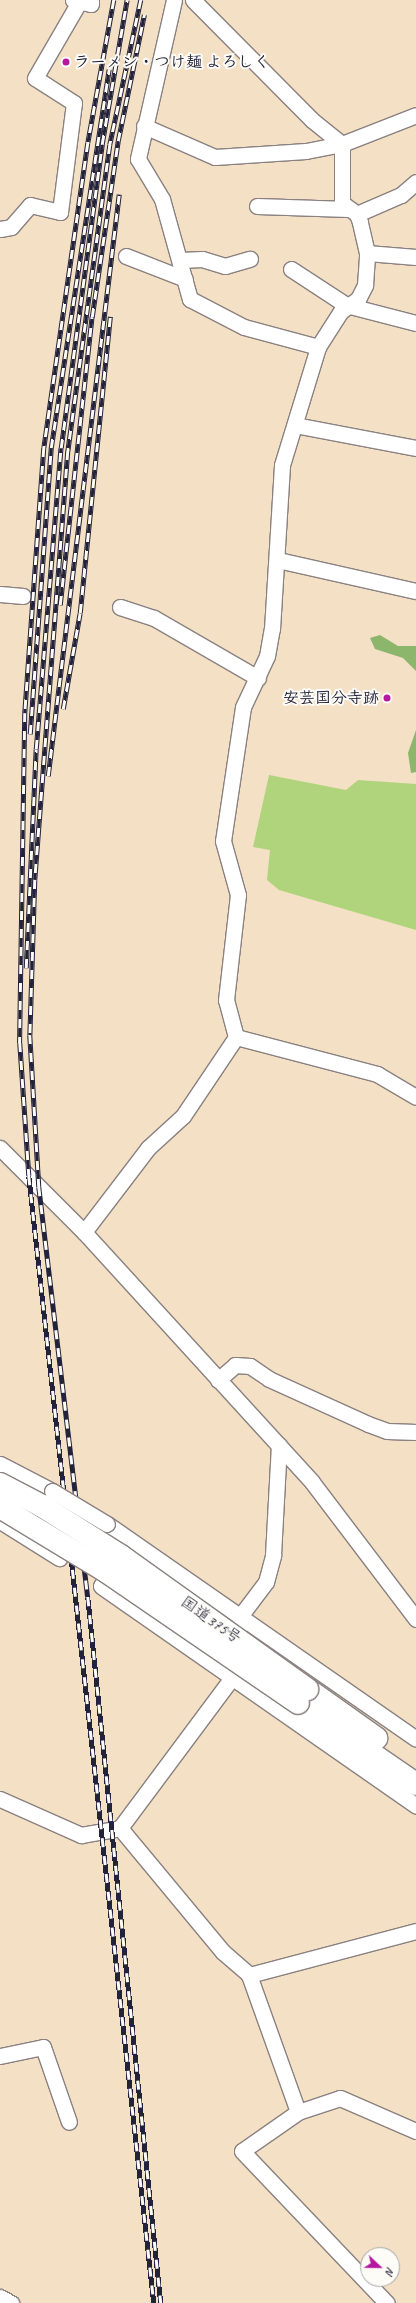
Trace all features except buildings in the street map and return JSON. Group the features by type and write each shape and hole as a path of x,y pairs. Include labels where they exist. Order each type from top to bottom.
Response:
{"highway":[{"name":"国道375号","path":"3,1472 42,1506 121,1556 416,1784"},
{"name":"国道375号","path":"0,1507 104,1570 416,1766"}],"street":[{"path":"174,0 144,126 138,160 162,200 181,260 190,299 244,326 318,347"},
{"path":"193,0 312,120 342,144"},
{"path":"0,229 11,227 30,205 60,212 74,103 35,78 81,1"},
{"path":"144,126 215,157 306,151 342,144 416,115"},
{"path":"84,1232 148,1148 183,1116 236,1037 226,1000 238,896 223,841 243,707 258,678 272,629 278,560 282,465 318,347 346,305 358,299 365,286 368,253 352,212 342,203 342,144"},
{"path":"257,206 352,212 401,195 416,182"},
{"path":"368,253 416,258"},
{"path":"126,256 185,279"},
{"path":"181,260 202,259 225,266 250,259"},
{"path":"291,269 346,305 416,323"},
{"path":"295,425 416,448"},
{"path":"278,560 416,591"},
{"path":"0,594 23,596"},
{"path":"120,607 154,618 258,678"},
{"path":"236,1037 377,1074 416,1097"},
{"path":"0,1148 84,1232 312,1482 416,1619"},
{"path":"218,1380 235,1365 250,1366 269,1379 368,1424 387,1431 416,1432"},
{"path":"0,1799 81,1835 120,1828 232,1678 241,1615 266,1582 272,1555 279,1445"},
{"path":"0,1491 3,1472 52,1491 107,1524 131,1543 241,1615 416,1739"},
{"path":"0,1521 59,1558"},
{"path":"131,1543 101,1586 416,1806"},
{"path":"120,1828 223,1952 249,1975 298,2112"},
{"path":"249,1975 416,1931"},
{"path":"0,2056 43,2047 69,2122"},
{"path":"387,2303 242,2151 298,2112 340,2098 416,2131"},
{"path":"0,2297 11,2303"}],"green space":[{"path":"380,635 398,646 416,646 416,671 403,658 375,649 370,638"},
{"path":"416,730 416,772 411,773 408,753"},
{"path":"269,775 346,790 358,780 416,784 416,930 279,890 267,880 270,850 253,847"}],"railway":[{"path":"114,0 88,143 44,448 25,713 20,1043 29,1176 154,2303"},
{"path":"26,968 36,749 61,448 102,144 127,0"},
{"path":"141,0 110,145 68,451 35,880 30,1035 39,1187 88,1597 161,2303"},
{"path":"60,605 92,317 118,141 144,15"},
{"path":"30,734 51,448 109,69"},
{"path":"48,776 119,194"},
{"path":"63,709 80,613 110,317"}],"place":[{"name":"ラーメン・つけ麺 よろしく","path":"66,62"},
{"name":"安芸国分寺跡","path":"387,698"}]}
